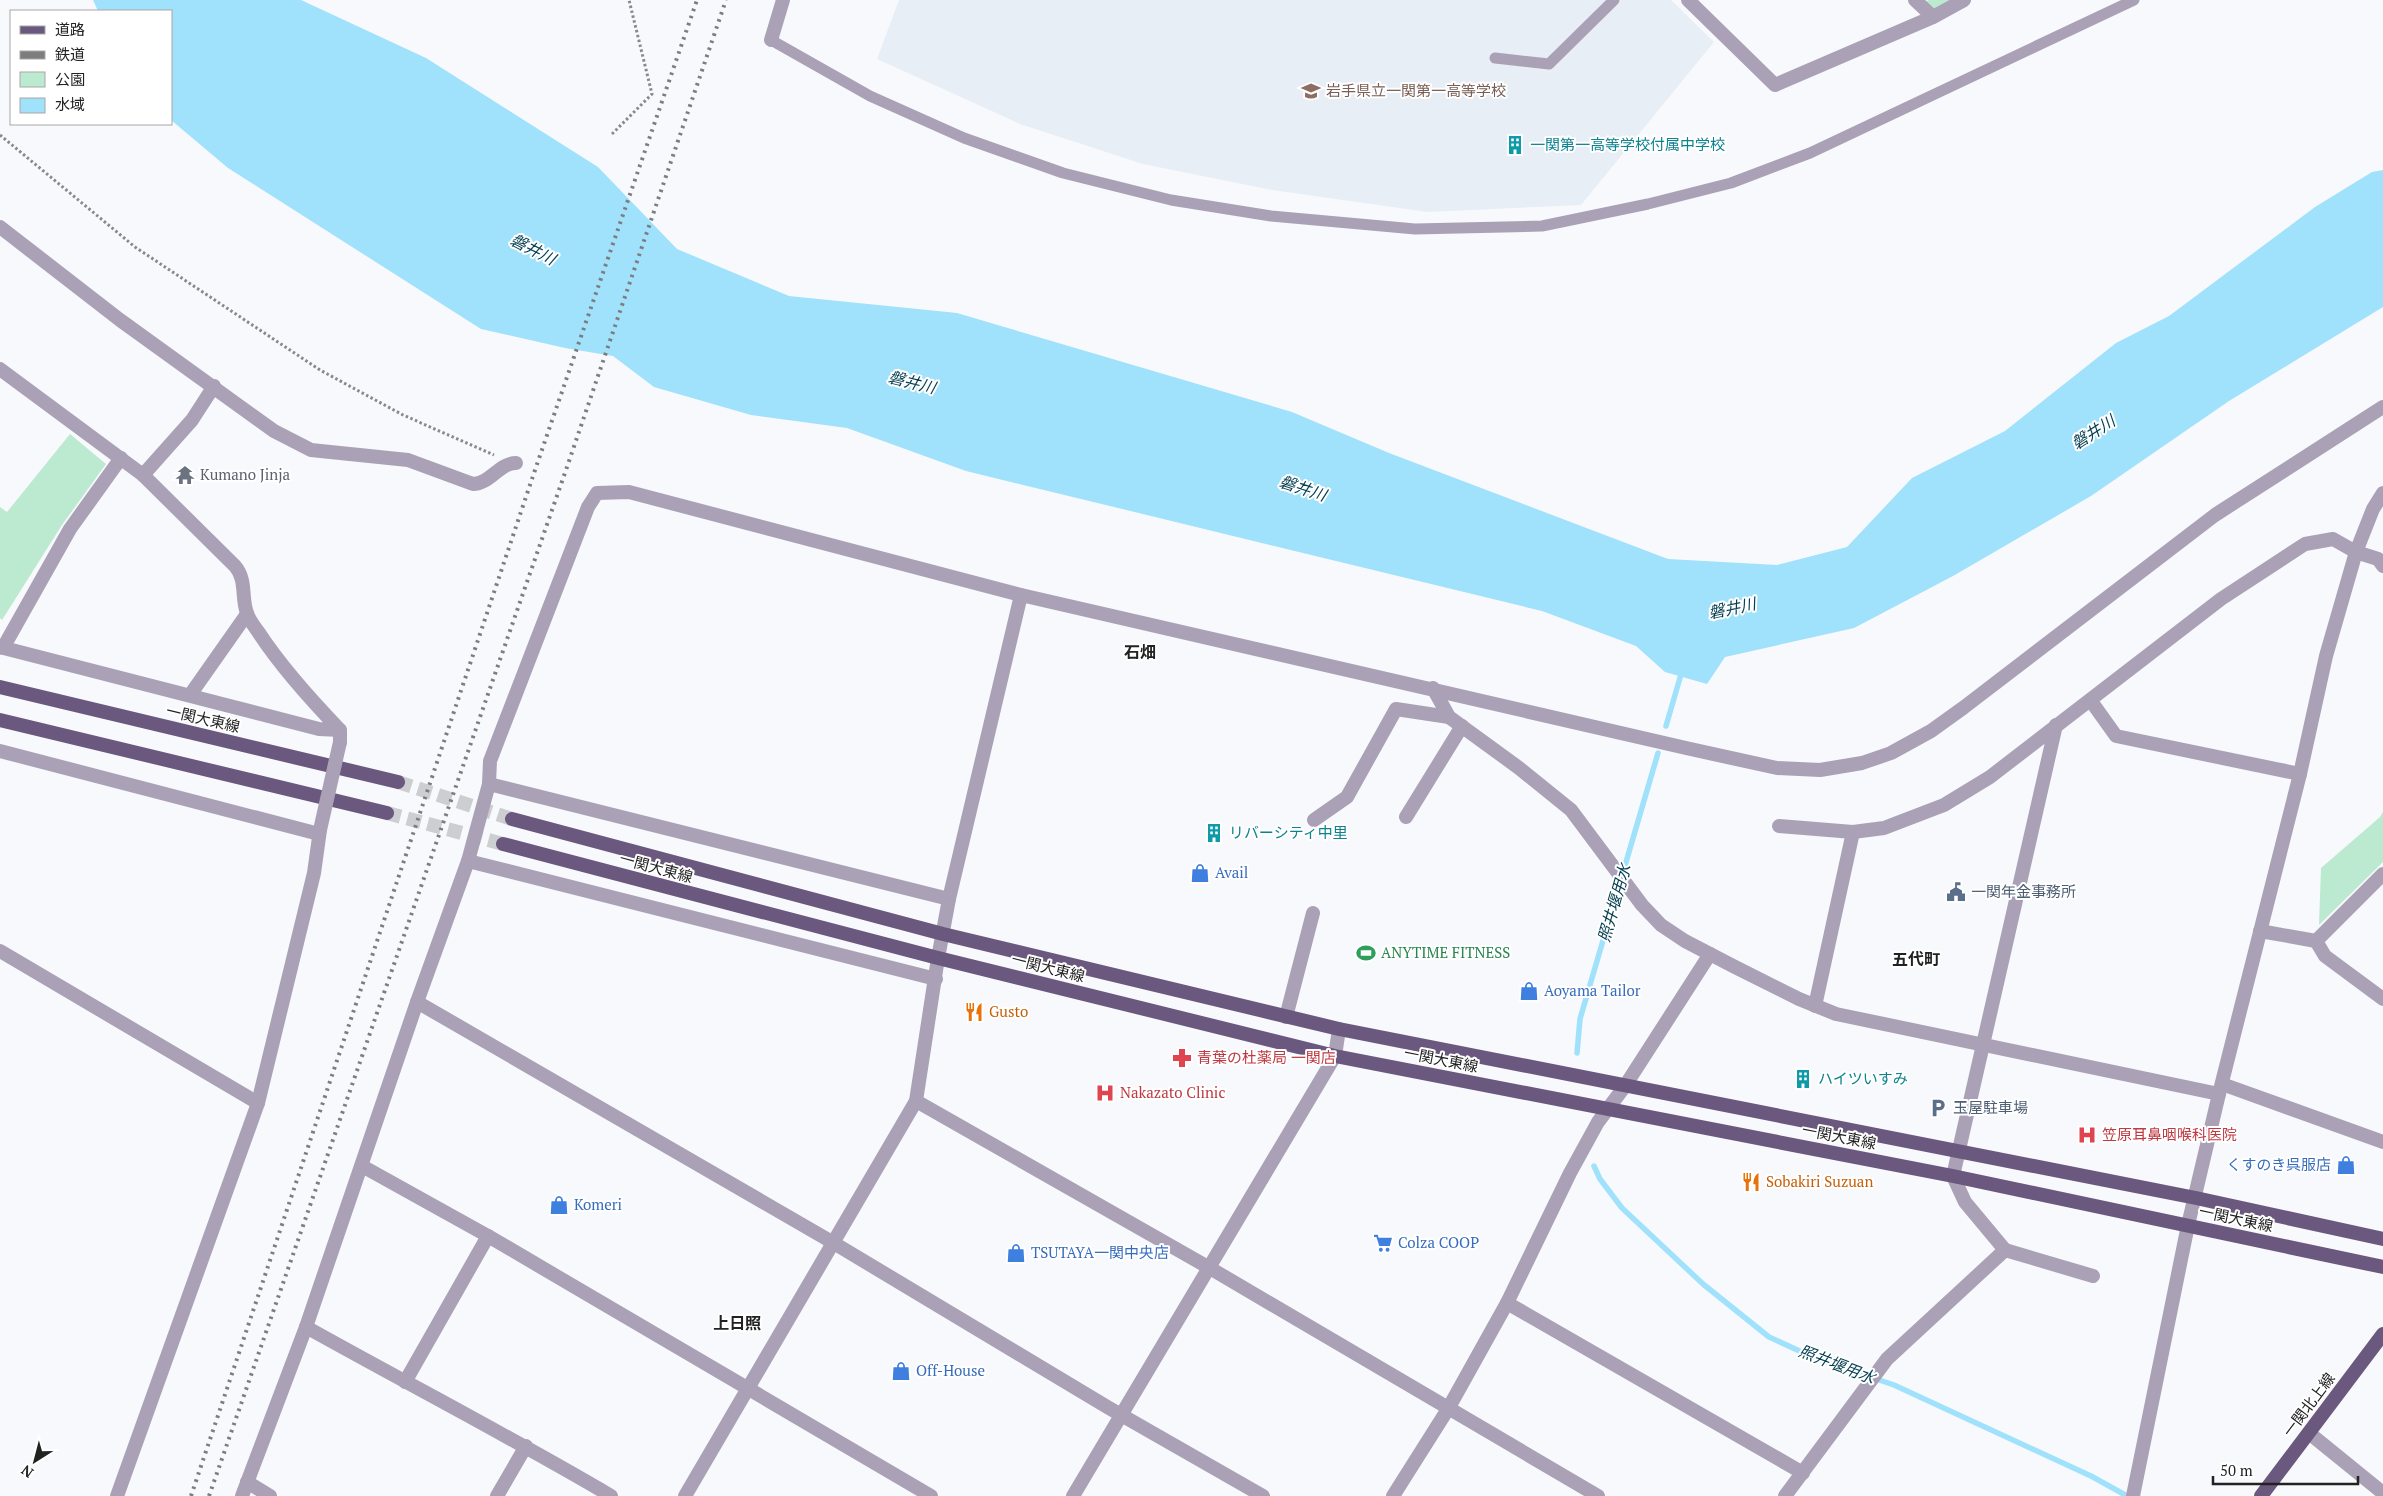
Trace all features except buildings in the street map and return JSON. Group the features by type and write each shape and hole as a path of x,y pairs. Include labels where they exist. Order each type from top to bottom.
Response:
{"main road":[{"name":"一関大東線","path":"0,687 398,782"},
{"path":"0,720 387,813"},
{"name":"一関大東線","path":"512,819 943,934 1339,1029 1957,1153 2196,1198 2383,1239"},
{"name":"一関大東線","path":"503,844 938,958 1335,1056 1953,1176 2383,1267"},
{"name":"一関北上線","path":"2261,1496 2383,1334"}],"street":[{"path":"770,40 783,0"},
{"path":"1688,0 1775,85 1933,17 1964,0"},
{"path":"1915,0 1933,17"},
{"path":"0,227 120,320 274,431 311,450 408,460 472,484 483,481 505,466 516,463"},
{"path":"0,369 143,475 241,573 247,614 264,640 340,736"},
{"path":"143,475 192,420 214,386"},
{"path":"242,1496 306,1326 417,1002 468,861 489,784 490,760 588,507 596,493 629,492 1021,595 1434,688 1776,768 1820,770 1862,763 1891,753 1930,731 2076,623 2215,515 2383,408"},
{"path":"121,458 70,529 1,648 190,695 340,736"},
{"path":"2133,1494 2188,1226 2220,1089 2300,774 2326,656 2356,552 2373,509 2383,493"},
{"path":"1779,826 1853,832 1884,828 1944,805 1990,778 2221,599 2305,544 2333,539 2356,552 2381,558"},
{"path":"685,1496 916,1101 949,899 1021,595"},
{"path":"190,695 247,614"},
{"path":"1434,688 1449,717"},
{"path":"2091,701 2116,736 2300,774"},
{"path":"1314,820 1347,797 1396,709 1449,717 1571,810 1642,905 1662,925 1685,941 1815,1006 1836,1014 1982,1046 2220,1089 2383,1142"},
{"path":"1406,817 1462,726"},
{"path":"2056,726 1953,1176 1965,1202 2005,1250 2093,1276"},
{"path":"117,1496 258,1103 314,872 320,832 340,736"},
{"path":"0,751 320,832"},
{"path":"489,784 949,899"},
{"path":"1815,1006 1853,832"},
{"path":"468,861 936,979"},
{"path":"2316,941 2383,874"},
{"path":"1286,1017 1313,913"},
{"path":"2260,931 2316,941 2325,956 2383,999"},
{"path":"0,951 258,1103"},
{"path":"1393,1496 1448,1409 1507,1303 1570,1173 1607,1108 1625,1086 1710,954"},
{"path":"417,1002 832,1242 1120,1414 1263,1496"},
{"path":"1073,1496 1120,1414 1335,1056 1339,1029"},
{"path":"916,1101 1208,1267 1598,1496"},
{"path":"362,1166 488,1236 931,1496"},
{"path":"405,1382 488,1236"},
{"path":"1785,1496 1888,1359 2005,1250"},
{"path":"1507,1303 1803,1472"},
{"path":"306,1326 405,1382 526,1446 611,1496"},
{"path":"2309,1433 2383,1493"},
{"path":"497,1496 526,1446"},
{"path":"247,1482 270,1496"}],"lane":[{"path":"1495,58 1549,64 1614,0"},
{"path":"770,40 870,96 964,138 1063,173 1171,200 1272,216 1415,230 1542,226 1648,204 1731,183 1810,153 2134,0"}],"path":[{"path":"612,134 652,94 630,0"},
{"path":"0,135 135,247 320,370 362,395 424,426 516,463"}],"shaded area":[{"name":"岩手県立一関第一高等学校","path":"899,0 1671,0 1714,42 1581,205 1428,212 1272,190 1143,164 1020,124 877,59"}],"green space":[{"path":"1928,0 1959,0 1933,13 1921,6"},
{"path":"70,434 106,464 62,525 2,620 0,618 0,507 7,512"},
{"path":"2383,812 2383,862 2319,925 2321,868 2380,817"}],"water":[{"name":"磐井川","path":"93,0 301,0 426,58 598,167 677,249 789,296 957,313 1292,412 1389,453 1668,559 1777,565 1847,547 1912,478 2005,431 2116,343 2169,316 2315,207 2372,172 2383,170 2383,307 2229,401 2091,496 1953,576 1854,628 1725,657 1707,684 1665,672 1636,646 1542,611 966,471 847,428 751,415 654,387 613,356 565,348 481,329 228,168 172,121 172,10 98,10"}],"waterway":[{"name":"照井堰用水","path":"1666,726 1682,671"},
{"name":"照井堰用水","path":"1577,1053 1580,1019 1658,753"},
{"name":"照井堰用水","path":"1594,1166 1600,1179 1622,1208 1703,1284 1769,1337 1817,1359 1894,1385 2091,1476 2127,1496"}],"tunnel":[{"path":"398,782 512,819"},
{"path":"387,813 503,844"}],"railway":[{"path":"191,1496 535,470 697,0"},
{"path":"209,1496 567,467 726,0"}],"place":[{"name":"岩手県立一関第一高等学校","path":"1311,91"},
{"name":"一関第一高等学校付属中学校","path":"1515,145"},
{"name":"Kumano Jinja","path":"185,475"},
{"name":"リバーシティ中里","path":"1214,833"},
{"name":"Avail","path":"1200,873"},
{"name":"一関年金事務所","path":"1956,892"},
{"name":"ANYTIME FITNESS","path":"1366,953"},
{"name":"Aoyama Tailor","path":"1529,991"},
{"name":"Gusto","path":"974,1012"},
{"name":"青葉の杜薬局 一関店","path":"1182,1058"},
{"name":"ハイツいすみ","path":"1803,1079"},
{"name":"Nakazato Clinic","path":"1105,1093"},
{"name":"玉屋駐車場","path":"1938,1108"},
{"name":"笠原耳鼻咽喉科医院","path":"2087,1135"},
{"name":"くすのき呉服店","path":"2346,1165"},
{"name":"Sobakiri Suzuan","path":"1751,1182"},
{"name":"Komeri","path":"559,1205"},
{"name":"Colza COOP","path":"1383,1243"},
{"name":"TSUTAYA一関中央店","path":"1016,1253"},
{"name":"Off-House","path":"901,1371"}],"district":[{"name":"石畑","path":"1140,652"},
{"name":"五代町","path":"1916,959"},
{"name":"上日照","path":"737,1323"}]}
